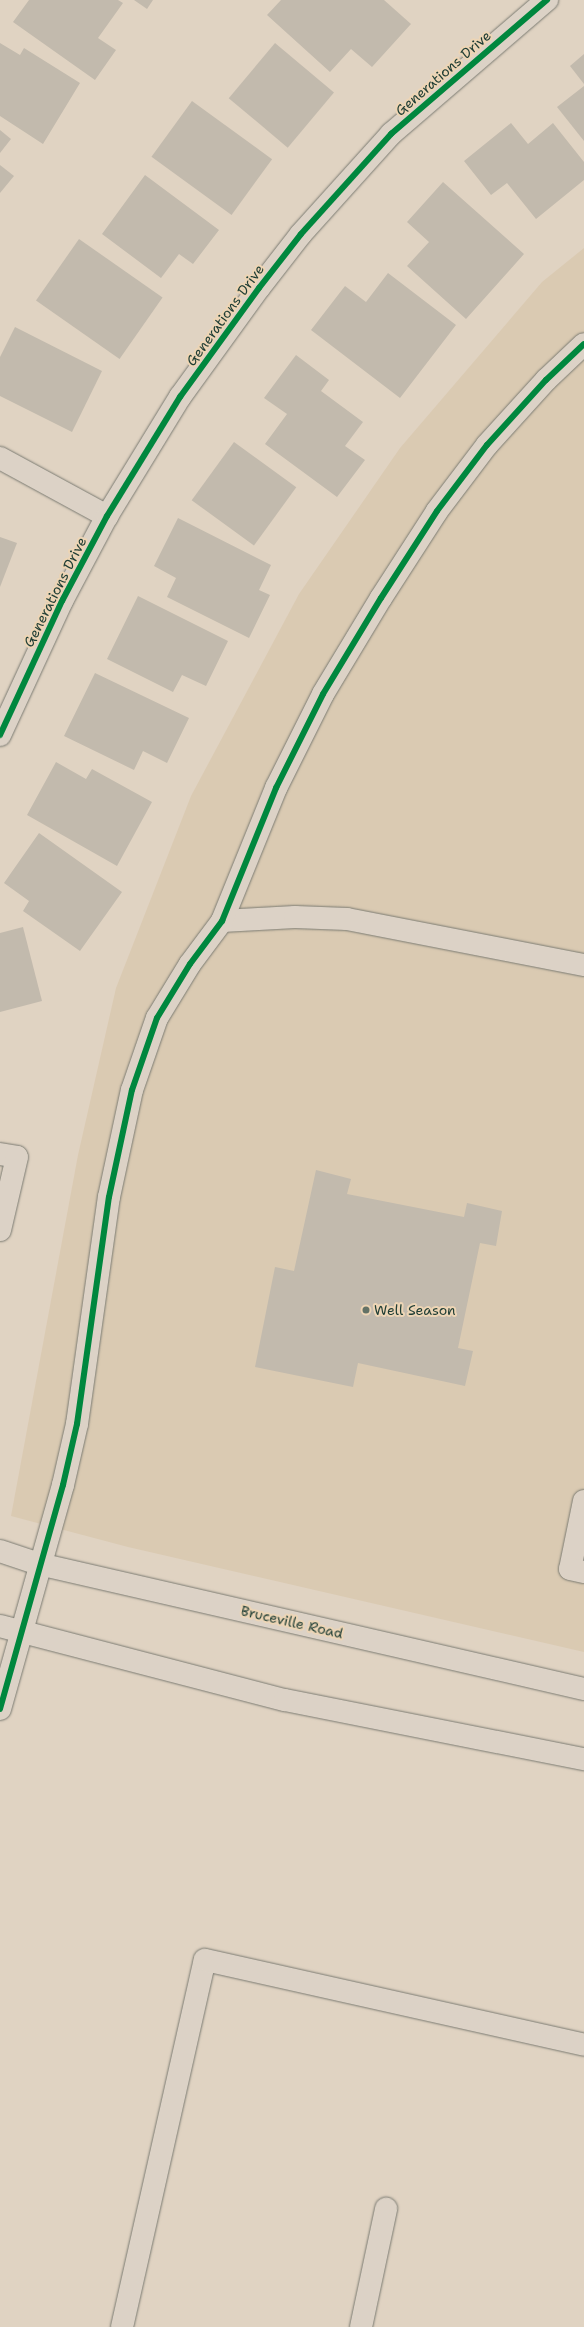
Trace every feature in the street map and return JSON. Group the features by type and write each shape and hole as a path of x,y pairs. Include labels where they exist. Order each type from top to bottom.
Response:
{"street":[{"name":"Generations Drive","path":"0,736 62,602 107,516 180,397 301,234 391,134 547,0"},
{"path":"0,1709 63,1485 78,1424 109,1196 132,1090 157,1018 190,964 222,921 276,788 323,694 381,598 437,511 487,445 546,380 584,344"},
{"path":"0,458 107,516"},
{"path":"222,921 295,917 347,919 584,965"},
{"path":"0,1154 17,1157 0,1230"},
{"path":"584,1501 570,1569 584,1572"},
{"name":"Bruceville Road","path":"0,1551 40,1564 584,1689"},
{"path":"0,1626 22,1634 286,1700 584,1759"},
{"path":"122,2327 205,1960 584,2045"},
{"path":"361,2327 386,2209"}],"shaded area":[{"path":"584,248 584,1652 128,1547 11,1516 78,1155 116,988 191,796 299,594 400,448 542,282"}],"building":[{"path":"29,0 118,0 123,3 98,38 116,50 95,80 13,22"},
{"path":"134,0 153,0 147,9"},
{"path":"281,0 384,0 411,24 372,67 351,49 330,72 267,15"},
{"path":"0,43 20,55 24,48 80,83 43,144 0,116"},
{"path":"275,43 334,92 288,148 229,98"},
{"path":"584,54 584,84 570,66"},
{"path":"584,86 584,141 557,107"},
{"path":"192,101 272,159 232,215 151,157"},
{"path":"511,123 528,144 553,123 584,162 584,180 536,219 507,183 491,195 464,161"},
{"path":"0,130 11,139 0,153"},
{"path":"0,165 14,176 0,193"},
{"path":"145,175 219,230 193,264 179,254 161,278 102,234"},
{"path":"443,182 524,254 466,319 407,266 429,242 407,222"},
{"path":"79,239 163,298 120,359 36,300"},
{"path":"388,273 456,325 400,398 311,330 345,286 366,302"},
{"path":"15,327 102,371 72,432 0,396 0,357"},
{"path":"296,355 329,380 321,391 363,422 345,446 365,460 337,497 265,444 287,414 264,398"},
{"path":"234,442 296,487 254,546 192,500"},
{"path":"178,518 271,565 259,590 270,595 249,638 167,597 176,578 154,566"},
{"path":"0,537 17,543 0,587"},
{"path":"138,596 228,641 206,686 182,675 173,692 107,659"},
{"path":"95,673 189,718 167,763 143,751 134,770 64,736"},
{"path":"56,762 86,779 92,769 152,802 117,866 27,815"},
{"path":"39,833 122,892 80,951 23,911 29,901 4,883"},
{"path":"23,927 42,1001 0,1012 0,933"},
{"name":"Well Season","path":"316,1170 351,1179 347,1194 464,1217 467,1203 502,1211 496,1246 480,1243 458,1348 473,1351 465,1386 358,1363 353,1387 255,1367 275,1267 294,1271"}],"cycle path":[{"path":"0,735 62,601 107,516 180,397 259,288 301,234 391,134 547,0"},
{"path":"0,1709 63,1485 77,1424 109,1197 132,1090 157,1018 190,964 222,921 276,788 323,694 381,598 437,511 487,445 546,380 584,344"}],"place":[{"name":"Well Season","path":"366,1310"}]}
